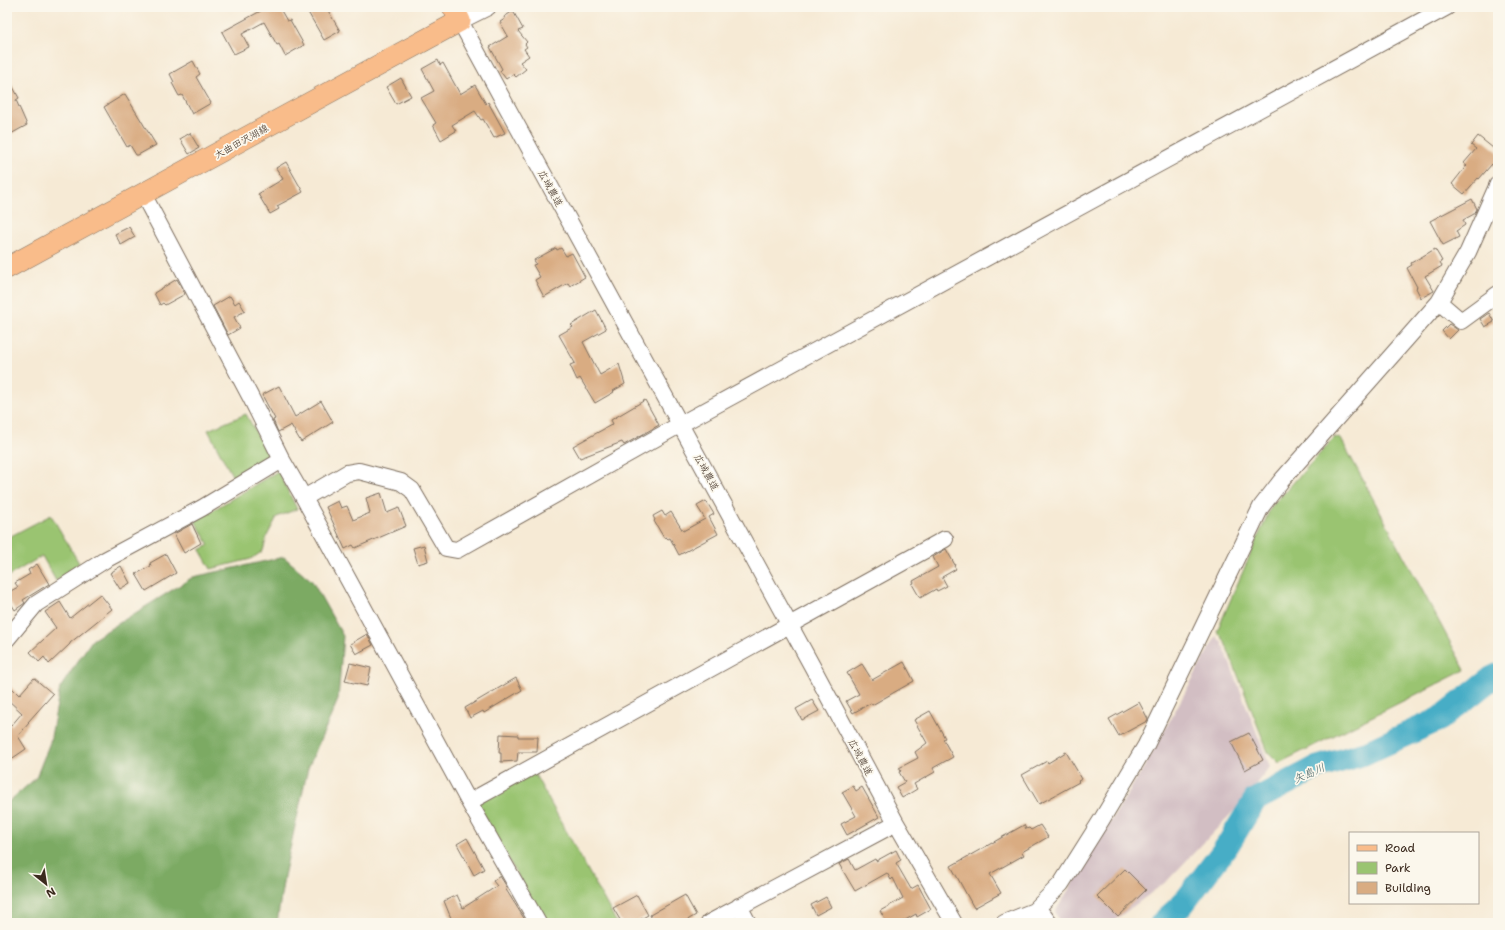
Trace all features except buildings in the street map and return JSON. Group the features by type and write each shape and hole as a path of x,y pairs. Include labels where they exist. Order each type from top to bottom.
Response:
{"main road":[{"name":"大曲田沢湖線","path":"7,268 142,194 457,14"}],"street":[{"path":"457,14 488,7"},
{"path":"304,498 347,473 360,471 401,482 412,490 446,548 457,550 681,424 1447,7"},
{"name":"広域農道","path":"457,14 681,424 896,823 954,923"},
{"path":"1004,923 1034,911 1061,884 1146,745 1261,507 1281,482 1439,302 1468,252 1498,184"},
{"path":"142,194 250,396 282,460 469,802 538,923"},
{"path":"1439,302 1461,321 1498,294"},
{"path":"7,639 36,604 105,560 202,508 282,460"},
{"path":"469,802 945,539"},
{"path":"709,923 896,823"},
{"path":"739,906 748,923"},
{"path":"1034,911 1043,915 1049,923"}],"shaded area":[{"path":"1216,636 1222,643 1270,767 1247,797 1167,881 1111,923 1060,923 1055,912 1146,764"}],"green space":[{"path":"246,414 271,460 235,481 208,430"},
{"path":"1335,437 1341,439 1465,670 1279,763 1268,752 1224,640 1217,631 1271,507"},
{"path":"278,471 297,509 277,517 267,536 263,551 251,559 211,569 200,550 209,545 195,521"},
{"path":"51,515 79,563 56,581 42,556 7,577 7,538"},
{"path":"284,557 312,581 343,636 338,700 308,768 284,876 277,923 7,923 7,803 36,778 50,742 60,688 92,640 193,577"},
{"path":"533,771 617,923 544,923 477,803"}],"waterway":[{"name":"矢島川","path":"1162,923 1183,904 1227,846 1255,800 1316,768 1363,754 1440,719 1492,678 1498,675"}]}
